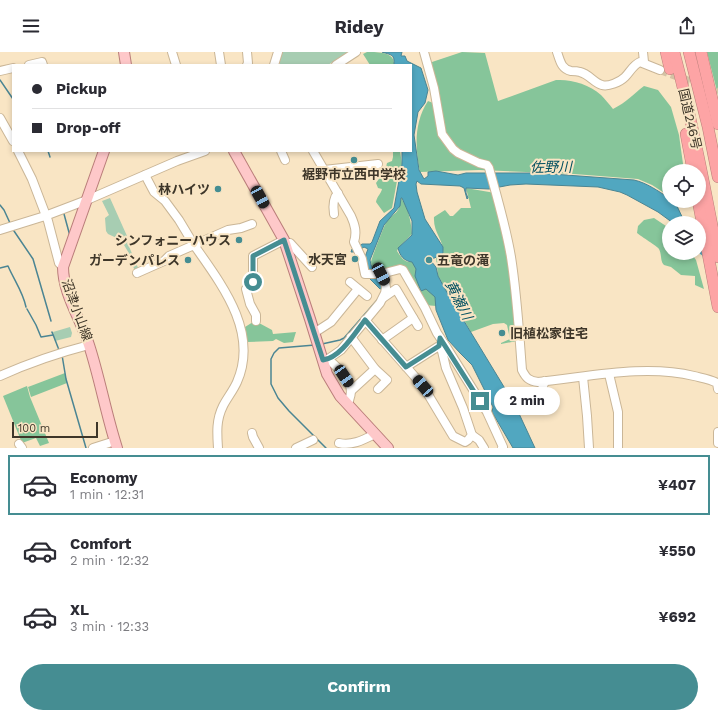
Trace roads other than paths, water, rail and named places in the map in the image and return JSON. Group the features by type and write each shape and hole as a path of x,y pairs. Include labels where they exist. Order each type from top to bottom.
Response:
{"highway":[{"name":"国道246号","path":"666,52 677,94 692,164"},
{"name":"国道246号","path":"674,52 706,190 718,257"},
{"path":"689,52 708,127 718,177"},
{"path":"701,52 718,124"},
{"path":"699,208 718,307"}],"main road":[{"name":"沼津小山線","path":"104,152 63,267 68,292 90,345 116,445"},
{"path":"235,152 284,242 314,332 325,360 327,374 348,404 388,448"}],"street":[{"path":"172,52 176,64"},
{"path":"218,52 221,64"},
{"path":"247,52 247,64"},
{"path":"274,64 278,52"},
{"path":"338,64 356,52"},
{"path":"424,52 434,88 442,134 453,149 458,153 479,163 487,165 496,191 505,229 516,296 522,370 526,378 531,381 545,381 629,371 667,371 712,380 717,383 718,389"},
{"path":"557,52 562,66 566,70 580,72 601,85 612,84 623,79 637,63 640,62 644,62 660,70"},
{"path":"643,52 644,62"},
{"path":"33,64 42,62 43,64"},
{"path":"0,71 12,68"},
{"path":"0,118 12,139"},
{"path":"18,152 32,179 46,216 59,262 63,267"},
{"path":"0,230 46,216 145,176 177,161 202,152"},
{"path":"281,152 285,160"},
{"path":"314,152 351,216 356,234 354,242 362,259 365,274 381,274 400,269 403,270 425,308 440,342 487,412 503,447 502,448"},
{"path":"324,170 378,164"},
{"path":"145,176 154,192 164,201 179,220 227,294 240,323 244,348 242,364 237,382 222,406 217,427 218,448"},
{"path":"334,214 333,208 335,196 338,193"},
{"path":"137,272 164,261 169,256 228,230 241,228 252,224"},
{"path":"256,321 256,315 250,304 246,289 253,282 253,256 284,242 290,243 312,267"},
{"path":"348,404 351,391 349,383 339,368 325,360 341,350 380,303 386,288 381,274"},
{"path":"350,282 367,296"},
{"path":"314,332 331,322 358,289"},
{"path":"382,298 396,289 418,326"},
{"path":"382,340 413,318"},
{"path":"365,320 423,386 453,436 465,442 479,440 484,448"},
{"path":"351,337 375,369 387,380 378,389"},
{"path":"406,367 440,342"},
{"path":"440,342 446,368 463,408 470,441"},
{"path":"0,376 60,353 90,345"},
{"path":"351,391 375,369"},
{"path":"609,374 618,412 618,448"},
{"path":"583,377 589,440 588,448"},
{"path":"540,394 545,381"},
{"path":"718,432 718,443"},
{"path":"252,433 259,448"},
{"path":"339,443 356,443 375,434"},
{"path":"301,447 313,440"},
{"path":"93,448 116,445"}],"water":[{"path":"382,52 402,52 401,56 405,56 407,61 421,68 428,90 425,103 418,112 414,135 419,170 424,179 428,176 428,172 436,171 458,175 466,173 538,173 634,180 643,183 662,194 662,208 678,208 682,216 663,216 627,195 598,187 526,184 489,189 466,188 467,199 464,188 460,186 421,184 417,181 417,192 425,219 443,247 443,253 441,255 430,260 436,267 438,276 450,298 515,405 535,448 513,448 492,412 493,407 472,365 448,340 436,310 435,297 426,289 421,291 415,276 416,269 412,262 403,258 400,253 398,248 412,235 412,221 402,198 400,206 384,225 370,260 383,288 380,289 366,275 365,257 368,249 364,247 357,252 351,252 352,249 356,249 362,244 370,244 372,242 380,221 394,208 402,164 402,152 412,152 412,64 394,64 393,57"}],"waterway":[{"path":"0,80 12,98"},
{"path":"48,152 50,157"},
{"path":"0,205 10,223"},
{"path":"64,214 70,236"},
{"path":"14,231 33,259 51,321"},
{"name":"佐野川","path":"706,252 713,257"},
{"path":"0,268 8,266 21,291 26,307"},
{"path":"322,344 344,338 378,299"},
{"path":"27,309 41,337 53,335"},
{"path":"52,332 59,350"},
{"path":"315,345 279,348 271,359 271,384 278,398 289,411 326,448"},
{"path":"62,355 66,379 86,448"}],"tunnel":[{"path":"660,70 718,92"}],"place":[{"name":"裾野市立西中学校","path":"354,160"},
{"name":"林ハイツ","path":"218,189"},
{"name":"シンフォニーハウス","path":"239,240"},
{"name":"水天宮","path":"355,259"},
{"name":"ガーデンパレス","path":"188,260"},
{"name":"五竜の滝","path":"429,260"},
{"name":"旧植松家住宅","path":"502,333"}],"water label":[{"name":"黄瀬川","path":"459,300"}]}
